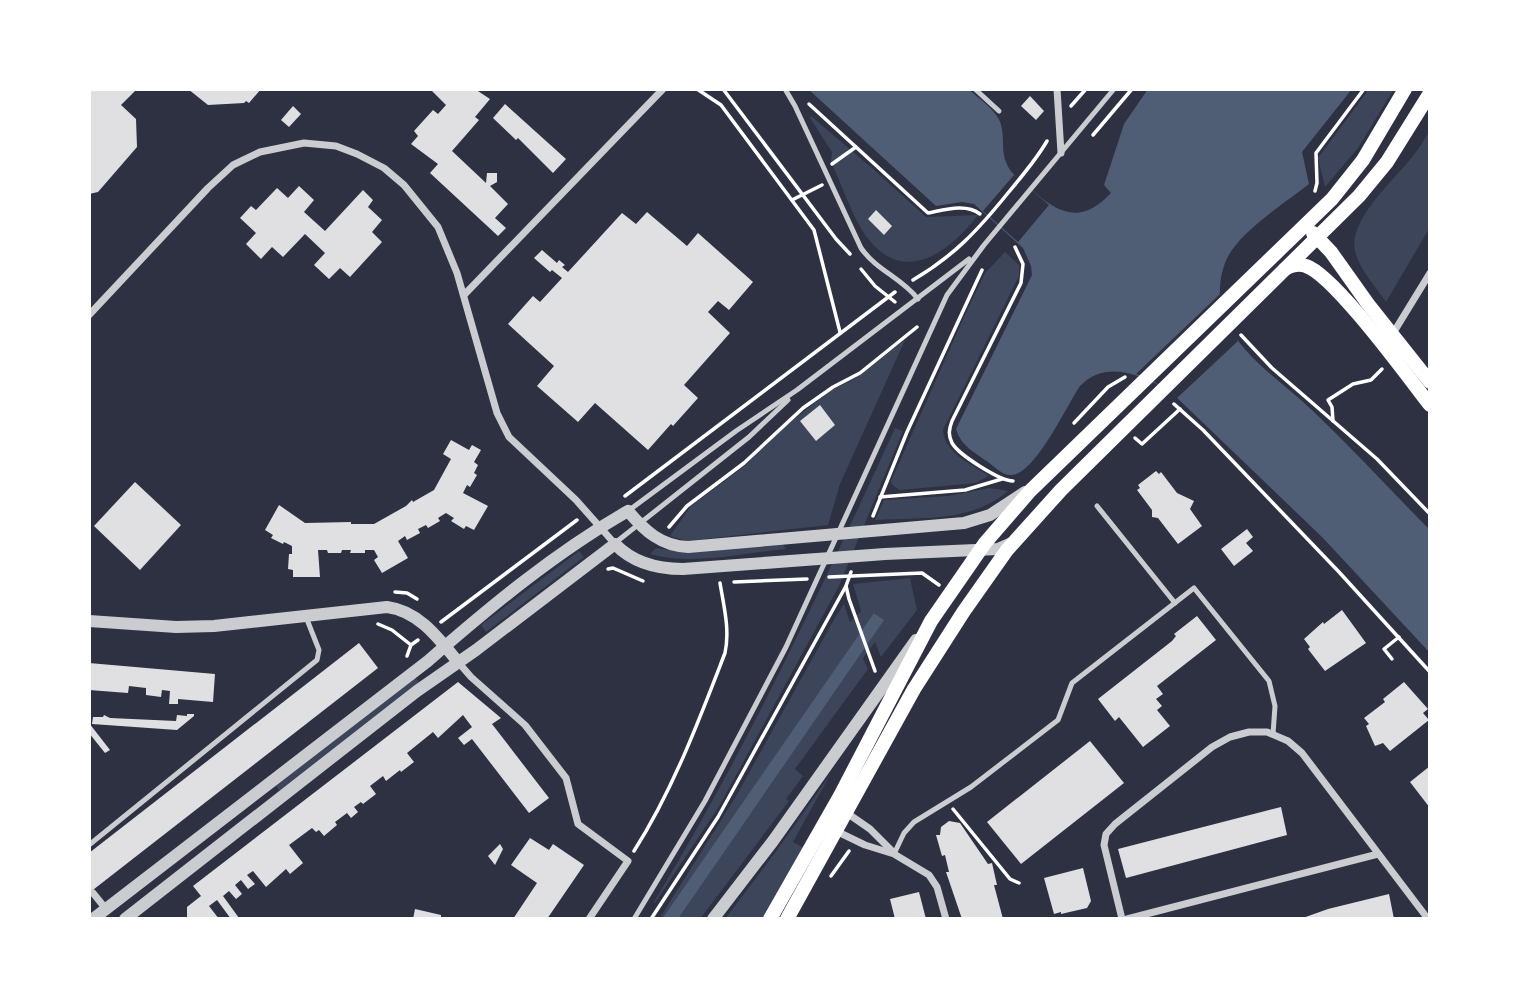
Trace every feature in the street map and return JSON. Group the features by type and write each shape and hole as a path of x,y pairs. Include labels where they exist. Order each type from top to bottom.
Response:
{"main road":[{"path":"787,919 836,831 840,809 931,621 980,550 1010,512 1298,233 1348,181 1405,89"},
{"path":"770,919 964,611 1014,541 1127,424 1353,203 1382,169 1430,93"},
{"path":"1298,233 1310,232 1318,237 1430,405"},
{"path":"1284,270 1299,264 1318,272 1430,382"}],"street":[{"path":"464,295 663,89"},
{"path":"1057,89 1061,153"},
{"path":"89,315 224,172 250,156 282,146 304,143 336,146 384,168 404,185 438,227 464,295 497,413 504,429 521,451 576,500 615,544 638,561 668,569 998,549 1014,541"},
{"path":"1388,342 1430,273"},
{"path":"93,919 471,622 600,527 628,511 658,539 677,547 953,524 983,518 1004,507 1045,477"},
{"path":"125,919 417,691 615,544"},
{"path":"89,621 176,627 231,625 372,607 393,607 404,611 422,622 471,677 529,730 566,778 578,824 628,861 589,919"},
{"path":"713,919 773,841 931,621"},
{"path":"1378,854 1124,919 1104,840 1110,829 1222,741 1249,732 1273,734 1288,741 1306,757 1428,919"},
{"path":"840,809 870,829 894,853 934,880 946,919"},
{"path":"836,831 865,845 894,853"},
{"path":"93,894 106,909"}],"lane":[{"path":"785,89 866,255 877,266 906,284 918,299"},
{"path":"975,89 999,111"},
{"path":"634,919 690,827 774,670 950,289 1114,89"},
{"path":"628,511 736,431 797,390 963,265 984,245"},
{"path":"615,544 741,444 797,390"},
{"path":"1097,506 1175,603"},
{"path":"894,853 904,833 914,822 971,787 1058,720 1072,683 1194,588 1263,673 1274,697 1273,734"},
{"path":"89,845 317,660 319,650 306,617"}],"path":[{"path":"697,89 721,105 814,230 840,332"},
{"path":"723,89 836,239 852,256"},
{"path":"1313,193 1317,187 1316,153 1364,89"},
{"path":"801,97 928,213 963,208 975,209 980,214"},
{"path":"622,498 888,296 952,255 979,229 1032,164"},
{"path":"984,266 880,497 965,490 1002,479 957,449 949,429 1021,283 1023,264 1015,247"},
{"path":"859,266 874,286 903,310"},
{"path":"665,531 683,510 744,463 803,408 833,387 860,373 917,327 949,340"},
{"path":"1237,331 1272,368 1377,459 1430,514"},
{"path":"1333,421 1332,407 1328,400 1353,384 1371,380 1387,365"},
{"path":"1174,404 1203,430 1430,672"},
{"path":"1135,437 1142,444 1180,409"},
{"path":"444,620 567,527 589,516"},
{"path":"890,574 922,573 939,585 934,593"},
{"path":"628,861 645,834 688,745 725,653 727,625 720,583"},
{"path":"651,919 718,817 846,586 876,673 883,663"},
{"path":"1392,659 1384,649 1399,637"},
{"path":"947,802 1010,879 1019,883"}],"shaded area":[{"path":"808,89 968,89 990,108 999,120 1004,156 1013,174 1052,205 1062,210 1081,212 1100,203 1111,193 1104,185 1124,124 1148,89 1352,89 1302,152 1309,184 1250,230 1231,252 1221,277 1220,300 1226,321 1243,347 1329,426 1430,530 1430,653 1323,538 1172,393 1150,381 1114,371 1091,378 1080,386 1041,451 1031,463 1012,475 1002,473 969,448 956,429 1032,275 1023,248 974,204 962,202 936,206"},
{"path":"1369,89 1394,89 1358,148 1325,187 1318,158"},
{"path":"811,116 926,217 978,215 955,240 928,258 914,262 899,261 884,254 870,241 859,225 831,162 832,152"},
{"path":"1430,130 1430,227 1386,302 1368,278 1355,251 1358,226 1374,201 1415,154"},
{"path":"1005,252 1019,265 1019,276 943,430 948,445 954,451 989,476 976,483 900,490 892,485 891,481 985,273"},
{"path":"905,340 840,484 828,525 687,541 670,536 691,506 743,467 789,423 830,391 854,379"},
{"path":"895,428 903,431 839,586 720,805 655,903 720,787 781,669"},
{"path":"989,488 1008,491 978,509 962,513 928,518 875,520 884,500 948,496"},
{"path":"783,544 786,549 717,558 682,559 650,554 656,548 679,551"},
{"path":"579,551 584,557 486,632 481,625"},
{"path":"910,578 917,610 881,657 875,642 863,658 868,669 795,769 803,776 786,799 789,801 700,919 678,919 883,620 875,613 662,919 659,919 735,798 836,616 844,604 850,622 861,611 853,584"},
{"path":"874,613 884,620 678,919 662,919"},
{"path":"415,677 420,683 280,791 275,785"},
{"path":"830,775 793,842 804,848 764,919 725,919 777,850"}],"pier":[{"path":"1014,175 1049,205 1018,242 983,211"},
{"path":"1220,294 1225,319 1238,341 1177,398 1153,381 1136,374"}],"building":[{"path":"89,89 137,89 121,105 136,119 137,147 98,192 89,194"},
{"path":"188,89 261,89 249,103 246,101 208,105"},
{"path":"430,89 475,89 490,99 475,117 479,120 452,151 486,183 487,173 497,173 497,182 490,186 508,204 495,218 506,228 498,236 430,173 438,164 411,144 418,136 414,131 433,110 438,114 446,105"},
{"path":"1030,96 1044,111 1036,120 1021,106"},
{"path":"505,104 566,159 553,173 518,138 516,140 493,118"},
{"path":"293,106 301,114 289,127 281,120"},
{"path":"299,186 314,200 304,212 325,231 363,190 373,200 368,207 382,220 372,232 382,242 350,277 340,268 329,279 314,265 325,253 305,234 283,257 272,247 261,259 246,244 256,233 240,218 251,206 256,210 277,188 288,198"},
{"path":"876,210 892,226 884,235 868,219"},
{"path":"647,212 687,246 698,233 753,282 729,310 718,301 708,312 730,333 684,385 698,398 648,450 595,403 578,422 537,386 554,366 508,324 533,296 540,302 562,278 534,258 542,250 557,263 559,260 565,265 562,267 568,272 622,213 636,224"},
{"path":"820,405 835,425 816,441 800,421"},
{"path":"451,440 469,450 472,445 481,450 474,462 478,465 474,473 477,475 463,493 488,506 474,530 466,526 464,529 451,521 454,518 446,513 438,518 440,521 428,528 426,525 418,529 420,533 407,540 405,536 398,541 408,558 382,573 374,560 378,557 374,550 365,550 365,553 342,550 341,553 328,553 327,550 318,550 320,577 293,577 293,570 288,569 292,546 271,538 273,535 265,530 279,505 305,523 374,524 412,500 413,502 434,490 451,459 443,454"},
{"path":"1156,471 1159,474 1161,472 1177,493 1194,501 1190,509 1202,526 1178,544 1158,518 1152,517 1152,510 1137,490 1140,488 1138,485"},
{"path":"135,482 181,525 140,570 94,526"},
{"path":"1247,529 1253,537 1246,543 1253,551 1234,566 1221,549"},
{"path":"1342,610 1366,643 1325,671 1308,649 1310,647 1304,639"},
{"path":"1197,616 1216,640 1157,686 1163,694 1156,699 1162,706 1157,710 1170,726 1143,747 1119,717 1115,721 1098,699 1172,641 1176,636 1174,634"},
{"path":"359,643 378,668 89,893 89,853"},
{"path":"89,663 215,674 213,702 178,699 178,704 169,704 170,691 162,690 161,697 146,695 146,688 129,686 128,693 89,690"},
{"path":"458,682 501,718 492,724 549,798 529,813 472,739 464,745 458,738 472,727 463,715 438,738 433,732 407,753 414,762 401,772 400,770 386,781 383,776 370,786 376,794 354,807 358,812 351,818 347,813 335,822 337,825 324,836 319,830 316,832 312,828 289,845 303,863 290,874 286,869 266,887 253,871 247,875 255,884 248,889 241,880 235,885 242,894 236,899 229,891 223,896 239,918 231,919 217,900 209,906 219,919 187,919 187,907 201,896 193,886"},
{"path":"1404,682 1428,709 1423,713 1429,720 1390,751 1383,743 1375,746 1366,726 1369,724 1364,718 1385,702 1383,699"},
{"path":"104,715 110,718 176,721 177,715 194,716 177,730 92,724 93,717"},
{"path":"89,723 110,750 105,753 89,733"},
{"path":"1090,741 1124,783 1021,864 987,822"},
{"path":"1430,766 1430,808 1410,782"},
{"path":"1281,807 1287,835 1126,878 1118,849"},
{"path":"949,821 960,823 988,864 992,863 997,885 994,885 1003,919 962,919 946,872 949,872 945,855 942,856 936,835 940,835 941,827"},
{"path":"530,838 549,850 553,844 584,865 547,919 513,919 537,883 511,865"},
{"path":"500,844 503,849 495,865 488,856"},
{"path":"1083,868 1091,901 1087,908 1054,914 1044,878"},
{"path":"919,892 926,919 895,919 890,899"},
{"path":"1389,894 1394,919 1300,919 1328,909"},
{"path":"415,909 441,915 441,919 413,919"}]}
